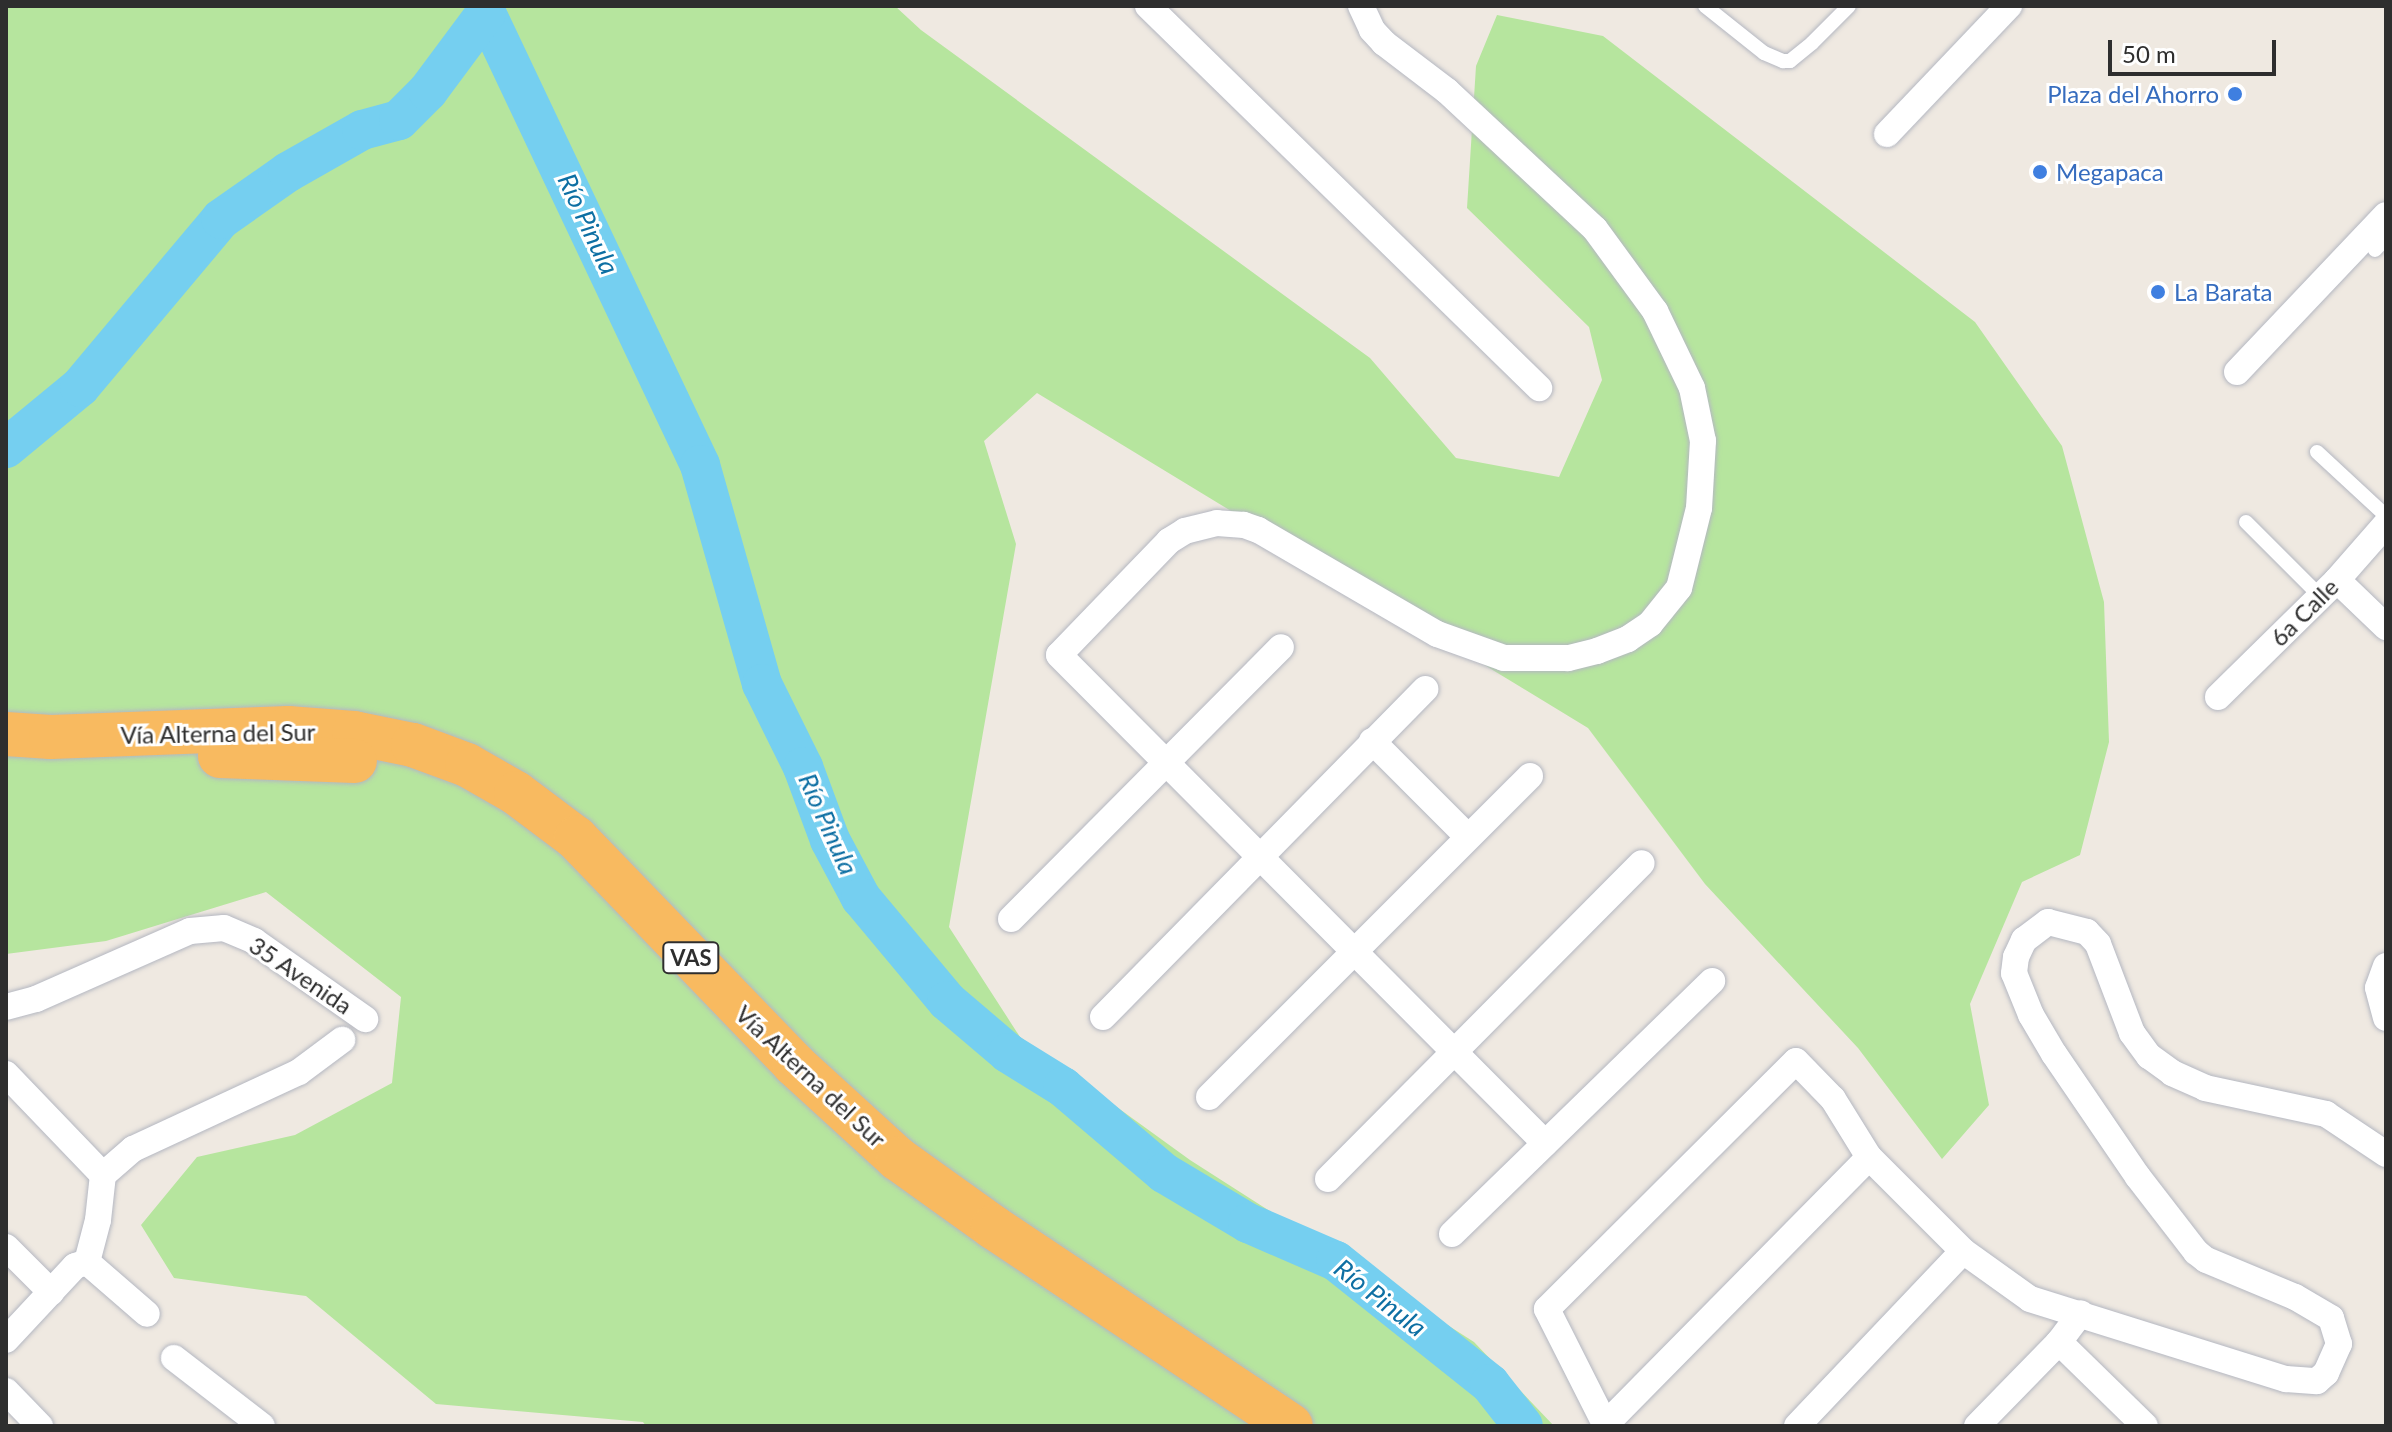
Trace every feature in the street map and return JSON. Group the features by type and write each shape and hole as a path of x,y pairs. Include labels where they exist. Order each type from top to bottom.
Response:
{"highway":[{"name":"Vía Alterna del Sur","path":"6,734 51,737 288,728 383,739 467,765 516,793 576,838 794,1064 898,1159 993,1227 1291,1426"},
{"name":"Vía Alterna del Sur","path":"6,759 191,755 351,760 402,771 456,789 503,818 557,859 609,908 775,1084 879,1177 978,1249 1244,1426"}],"street":[{"path":"1361,6 1372,30 1384,43 1477,117 1595,229 1655,311 1687,377 1700,417 1703,476 1689,558 1668,605 1628,639 1568,658 1532,660 1472,649 1437,634 1288,547 1244,525 1217,523 1185,531 1169,541 1126,582 1059,655 1164,764 1545,1143"},
{"path":"1887,134 2009,6"},
{"path":"1161,10 1539,388"},
{"path":"2237,372 2386,215"},
{"name":"6a Calle","path":"2218,697 2328,588 2386,524"},
{"path":"2328,588 2386,627"},
{"path":"1011,919 1281,647"},
{"path":"1103,1017 1425,689"},
{"path":"1372,741 1467,836"},
{"path":"1209,1097 1530,776"},
{"path":"1328,1179 1642,863"},
{"path":"1869,1157 1605,1426 1547,1309 1796,1061 1833,1099 1869,1157 1963,1251 2030,1299 2303,1383 2317,1381 2326,1373 2339,1344 2331,1318 2295,1297 2206,1260 2196,1252 2130,1165 2054,1054 2031,1015 2014,973 2016,957 2024,940 2048,922 2087,932 2098,944 2132,1033 2149,1056 2172,1073 2205,1088 2326,1114 2386,1154"},
{"name":"35 Avenida","path":"6,1007 36,999 190,931 224,928 254,941 365,1019"},
{"path":"2386,966 2378,988 2386,1018"},
{"path":"1452,1234 1712,981"},
{"path":"87,1262 98,1220 103,1175 133,1149 299,1072 342,1040"},
{"path":"6,1074 103,1175"},
{"path":"6,1247 51,1292"},
{"path":"1797,1426 1963,1251"},
{"path":"6,1340 75,1266 87,1262"},
{"path":"87,1262 147,1314"},
{"path":"1977,1426 2059,1342 2081,1313"},
{"path":"2059,1342 2144,1426"},
{"path":"174,1358 262,1426"},
{"path":"6,1391 40,1426"}],"lane":[{"path":"1705,6 1764,53 1790,61 1849,6"},
{"path":"2375,250 2386,238"},
{"path":"2317,452 2386,516"},
{"path":"2246,522 2328,588"}],"green space":[{"path":"6,6 895,6 921,30 1370,358 1456,458 1559,477 1602,380 1589,327 1467,208 1476,66 1497,15 1603,36 1975,322 2062,446 2104,602 2109,742 2080,855 2022,882 1970,1004 1989,1105 1942,1159 1858,1048 1705,884 1588,728 1037,393 984,441 1016,544 949,927 1020,1037 1190,1160 1474,1342 1554,1426 646,1426 643,1422 436,1404 306,1296 174,1278 141,1225 197,1157 295,1135 392,1083 401,997 266,892 106,941 6,954"}],"waterway":[{"name":"Río Pinula","path":"486,6 486,13 700,465 762,684 803,767 830,840 861,898 947,1001 1008,1053 1063,1087 1164,1173 1248,1223 1336,1261 1490,1384 1523,1426"},
{"path":"6,448 80,387 221,219 288,172 362,130 399,120 428,91 486,13"}],"place":[{"name":"Plaza del Ahorro","path":"2235,94"},
{"name":"Megapaca","path":"2040,172"},
{"name":"La Barata","path":"2158,292"}]}
